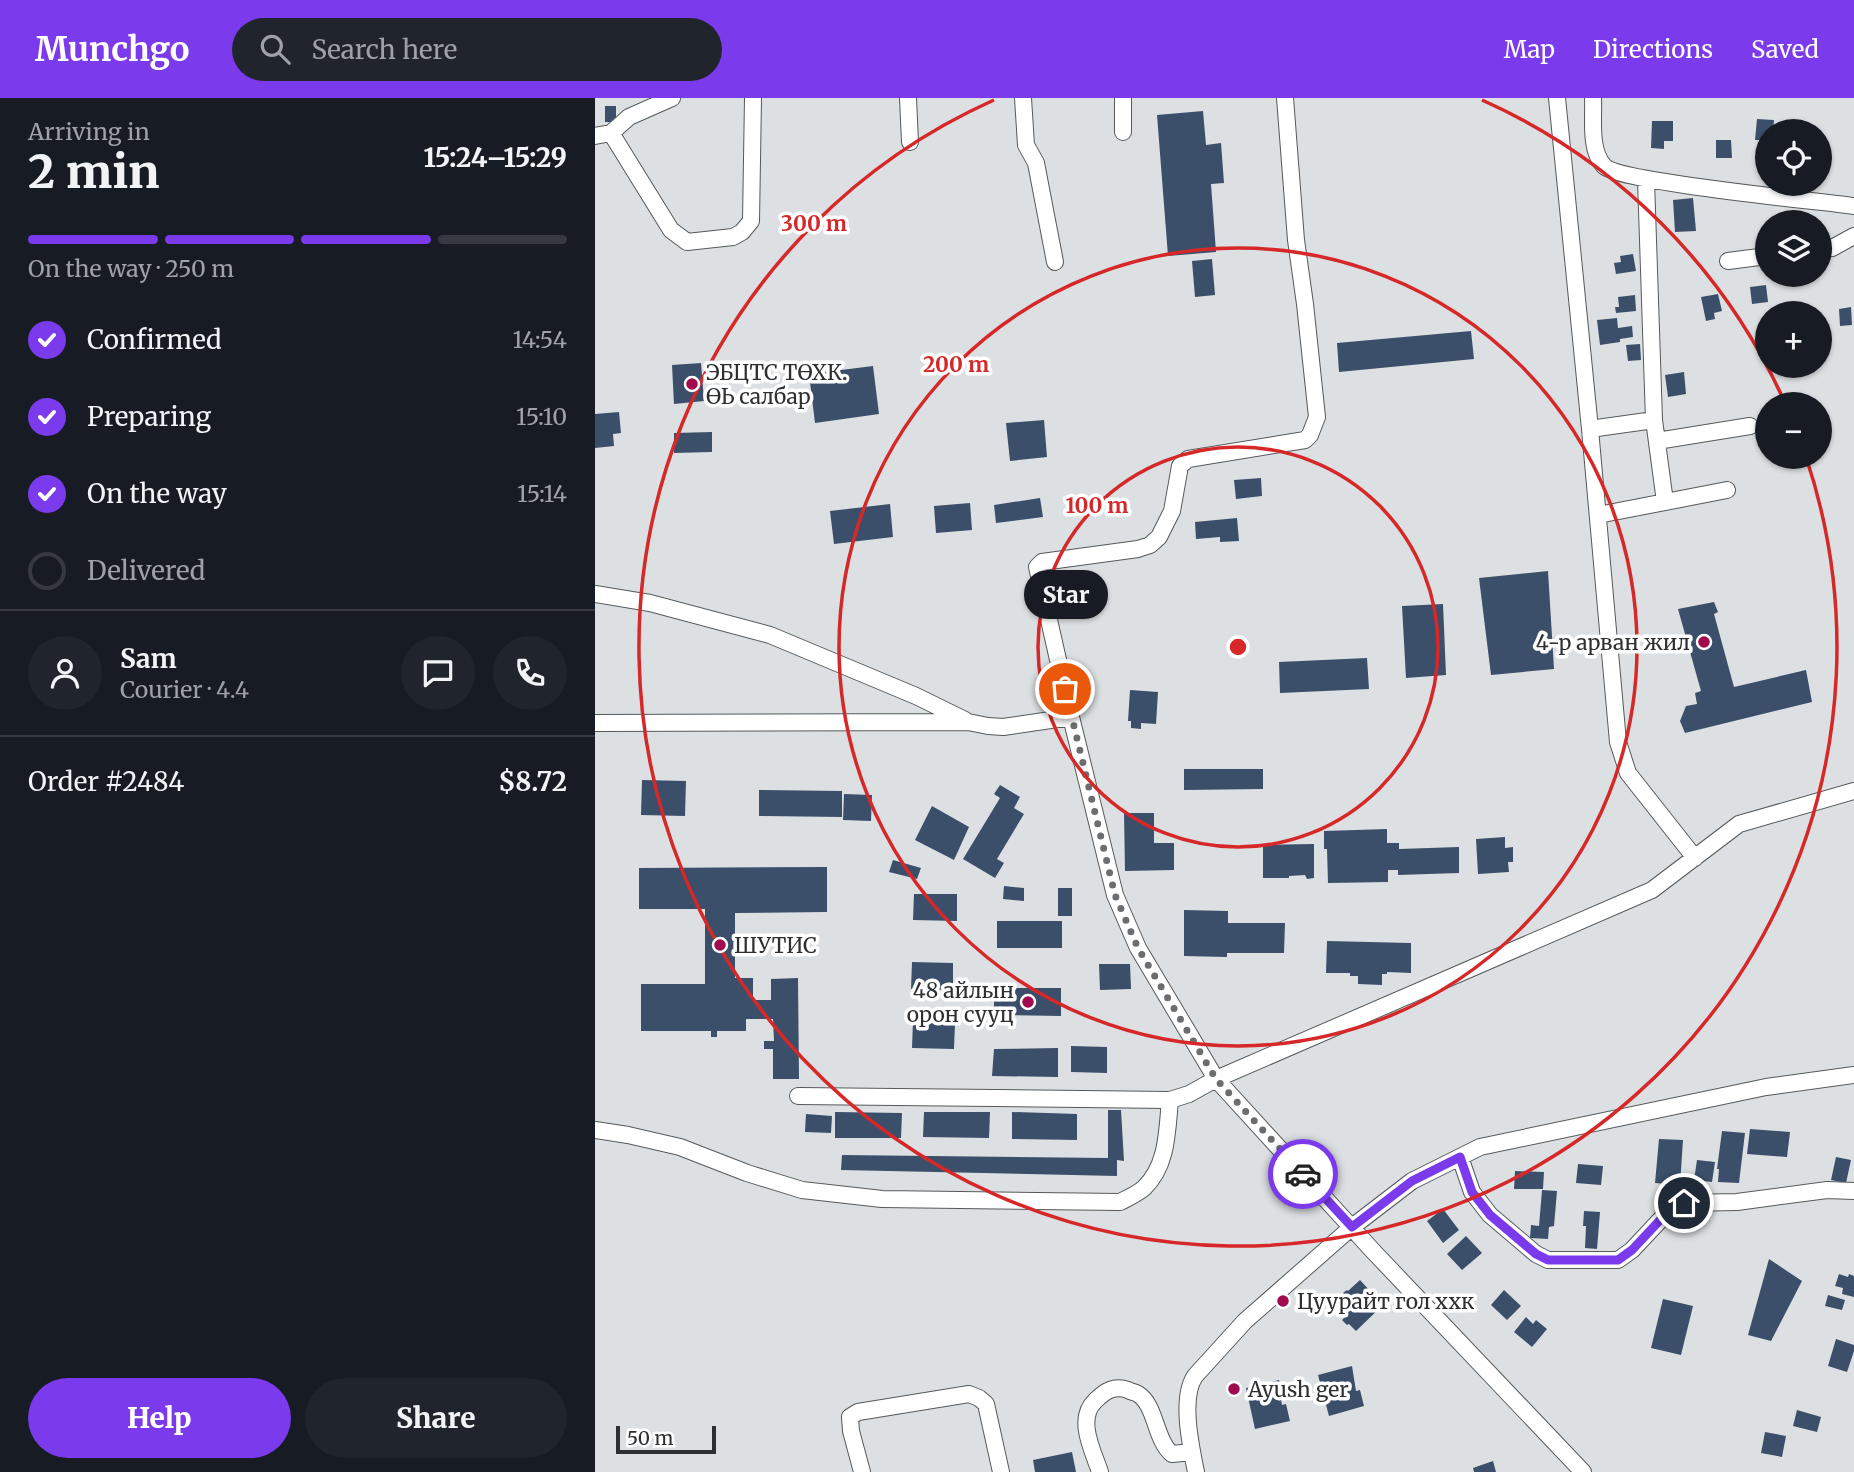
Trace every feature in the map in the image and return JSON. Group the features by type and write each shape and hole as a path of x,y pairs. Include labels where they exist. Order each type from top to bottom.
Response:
{"street":[{"path":"672,98 629,117 603,135 671,230 687,242 733,237 742,232 751,221 753,98"},
{"path":"908,98 910,142"},
{"path":"1023,98 1026,145 1036,163 1055,262"},
{"path":"1123,98 1123,132"},
{"path":"1285,98 1296,240 1317,417 1310,435 1305,440 1192,458 1182,464 1172,511 1159,537 1150,545 1037,565 1115,895 1138,948 1216,1079 1583,1472"},
{"path":"1557,98 1618,742 1627,773 1695,858"},
{"path":"1593,98 1594,141 1598,159 1607,169 1646,180 1854,206"},
{"path":"1646,180 1654,421 1665,502"},
{"path":"1832,248 1854,236"},
{"path":"1728,261 1755,258"},
{"path":"1590,429 1654,421"},
{"path":"1657,441 1750,426"},
{"path":"1598,514 1727,490"},
{"path":"595,594 650,603 770,635 916,696 968,722"},
{"path":"595,723 968,722 1003,727 1071,717"},
{"path":"798,1096 1170,1100 1652,890 1739,824 1854,791"},
{"path":"1196,1472 1188,1403 1189,1384 1245,1321 1352,1227 1412,1181 1480,1147 1766,1087 1854,1075"},
{"path":"595,1130 680,1147 747,1173 802,1189 882,1199 1120,1202 1143,1189 1157,1173 1165,1149 1170,1100"},
{"path":"1460,1157 1472,1192 1490,1215 1536,1254 1548,1260 1618,1260 1632,1250 1662,1218 1684,1203 1737,1202 1826,1190 1854,1191"},
{"path":"1100,1472 1085,1418 1092,1403 1107,1391 1120,1387 1139,1395 1146,1403 1166,1449 1172,1454 1192,1452"},
{"path":"862,1472 851,1432 850,1417 858,1412 969,1394 986,1405 1001,1472"}],"building":[{"path":"605,106 616,106 616,122 605,122"},
{"path":"1203,111 1206,145 1221,143 1224,183 1211,184 1216,252 1168,256 1157,115"},
{"path":"1652,121 1673,121 1673,141 1664,141 1664,149 1651,148"},
{"path":"1716,140 1731,140 1732,158 1716,158"},
{"path":"1693,198 1696,231 1675,232 1673,200"},
{"path":"1633,254 1636,271 1616,274 1614,263 1621,262 1620,256"},
{"path":"1212,259 1215,295 1195,297 1192,261"},
{"path":"1750,287 1766,287 1768,301 1755,301 1752,304"},
{"path":"1718,294 1722,311 1714,313 1715,319 1706,321 1701,297"},
{"path":"1635,295 1636,311 1616,313 1615,307 1619,307 1618,297"},
{"path":"1851,307 1852,325 1840,326 1839,309"},
{"path":"1617,318 1618,328 1632,326 1633,337 1600,345 1597,320"},
{"path":"1471,331 1474,359 1339,372 1337,343"},
{"path":"1640,344 1641,360 1628,361 1626,345"},
{"path":"701,363 704,401 674,404 672,365"},
{"path":"873,366 879,414 815,423 809,374"},
{"path":"1684,372 1686,394 1668,397 1665,375"},
{"path":"619,412 621,433 613,434 614,446 595,448 595,414"},
{"path":"1044,420 1047,457 1010,461 1006,423"},
{"path":"712,432 712,452 674,453 674,433"},
{"path":"1261,478 1262,496 1236,499 1234,480"},
{"path":"1040,498 1043,517 996,523 994,505"},
{"path":"970,503 972,530 936,533 934,506"},
{"path":"890,504 893,537 834,544 830,511"},
{"path":"1237,518 1239,541 1220,542 1220,537 1196,539 1195,522"},
{"path":"1548,571 1554,669 1491,675 1479,578"},
{"name":"4-р арван жил","path":"1714,602 1718,612 1714,614 1734,687 1806,670 1812,702 1685,733 1680,721 1686,706 1697,704 1695,693 1701,691 1678,609"},
{"path":"1443,604 1446,675 1406,678 1402,606"},
{"path":"1367,658 1369,689 1280,693 1279,662"},
{"path":"1130,690 1158,692 1156,724 1141,723 1141,729 1131,728 1131,721 1128,721"},
{"path":"1184,769 1263,769 1263,789 1184,790"},
{"path":"642,780 686,781 685,816 641,815"},
{"path":"1000,785 1020,797 1014,808 1024,814 997,859 1004,863 995,878 963,859 1000,798 994,794"},
{"path":"759,790 842,791 842,817 759,816"},
{"path":"844,794 872,795 871,821 843,820"},
{"path":"932,806 969,827 954,860 915,840"},
{"path":"1124,813 1154,813 1154,843 1174,843 1174,870 1125,871"},
{"path":"1387,829 1387,843 1399,843 1399,849 1459,847 1459,873 1398,875 1398,870 1388,870 1388,882 1328,883 1324,831"},
{"path":"1505,837 1505,848 1513,847 1513,862 1508,862 1509,872 1478,874 1476,839"},
{"path":"1314,844 1314,878 1307,879 1305,875 1263,878 1263,845"},
{"path":"893,860 921,868 917,879 889,872"},
{"name":"ШУТИС","path":"827,867 827,912 735,913 735,978 753,978 753,1000 771,1000 771,979 798,978 799,1079 773,1079 773,1049 764,1049 764,1041 774,1041 773,1019 746,1019 746,1031 717,1031 717,1037 711,1037 711,1031 641,1031 641,984 705,984 705,909 639,909 639,868"},
{"path":"1004,886 1024,888 1024,901 1003,899"},
{"path":"1058,888 1072,888 1072,916 1058,916"},
{"path":"914,894 957,894 957,921 913,920"},
{"path":"1184,910 1228,911 1228,923 1285,923 1284,953 1227,953 1227,957 1184,956"},
{"name":"48 айлын орон сууц","path":"997,921 1062,921 1062,948 997,948"},
{"path":"1327,941 1411,943 1411,973 1382,974 1382,985 1358,984 1358,976 1350,976 1350,973 1326,973"},
{"path":"912,962 953,963 953,990 911,989"},
{"path":"1099,964 1130,964 1131,989 1100,990"},
{"name":"48 айлын орон сууц","path":"994,988 1061,988 1061,1016 994,1015"},
{"path":"913,1021 955,1023 954,1049 912,1048"},
{"path":"1071,1046 1107,1047 1107,1073 1071,1072"},
{"name":"48 айлын орон сууц","path":"1058,1048 1058,1077 992,1076 994,1049"},
{"path":"1108,1110 1121,1110 1124,1161 1117,1160 1117,1176 841,1170 842,1155 1108,1158"},
{"path":"835,1112 902,1113 901,1138 835,1138"},
{"path":"924,1112 990,1112 989,1138 923,1137"},
{"path":"1012,1112 1077,1114 1077,1140 1012,1139"},
{"path":"806,1114 832,1116 831,1133 805,1132"},
{"path":"1750,1129 1790,1132 1787,1157 1747,1154"},
{"path":"1722,1131 1745,1133 1739,1183 1718,1182"},
{"path":"1659,1139 1683,1140 1680,1185 1655,1183"},
{"path":"1836,1157 1851,1160 1846,1183 1831,1180"},
{"path":"1697,1160 1715,1162 1712,1182 1694,1180"},
{"path":"1578,1164 1603,1166 1601,1185 1576,1183"},
{"path":"1515,1171 1544,1172 1543,1189 1514,1189"},
{"path":"1542,1190 1557,1191 1554,1226 1549,1227 1548,1239 1530,1238 1531,1225 1539,1226"},
{"path":"1443,1209 1459,1230 1443,1243 1427,1221"},
{"path":"1584,1211 1600,1212 1597,1249 1585,1248"},
{"path":"1466,1236 1482,1253 1462,1270 1447,1254"},
{"path":"1769,1259 1802,1281 1771,1341 1748,1335"},
{"path":"1839,1274 1854,1276 1854,1297 1842,1294 1843,1288 1835,1286"},
{"path":"1360,1280 1383,1305 1356,1331 1342,1320 1345,1317 1334,1305 1345,1295 1343,1293"},
{"path":"1504,1290 1521,1306 1507,1320 1491,1305"},
{"path":"1828,1295 1845,1300 1842,1310 1825,1306"},
{"path":"1663,1299 1693,1306 1681,1355 1651,1348"},
{"path":"1526,1317 1533,1324 1536,1320 1547,1329 1532,1347 1514,1332"},
{"path":"1836,1339 1854,1345 1847,1372 1828,1366"},
{"path":"1352,1366 1356,1391 1360,1390 1364,1406 1329,1416 1318,1375"},
{"path":"1279,1380 1282,1405 1286,1404 1290,1421 1255,1429 1246,1388"},
{"path":"1797,1410 1821,1417 1817,1432 1793,1426"},
{"path":"1765,1432 1786,1436 1782,1457 1761,1453"},
{"path":"1072,1452 1076,1472 1035,1472 1033,1460"},
{"path":"1493,1461 1496,1472 1474,1472 1473,1468"}],"way so far":[{"path":"1065,689 1115,895 1138,948 1216,1079 1303,1174"}],"place":[{"name":"ЭБЦТС ТӨХК. ӨЬ салбар","path":"692,384"},
{"name":"4-р арван жил","path":"1704,642"},
{"name":"Star","path":"1065,689"},
{"name":"ШУТИС","path":"720,945"},
{"name":"48 айлын орон сууц","path":"1028,1002"},
{"name":"Цуурайт гол ххк","path":"1283,1301"},
{"name":"Ayush ger","path":"1234,1389"}],"route":[{"path":"1303,1174 1352,1227 1412,1181 1460,1157 1472,1192 1490,1215 1536,1254 1548,1260 1618,1260 1632,1250 1662,1218 1684,1203"}]}
